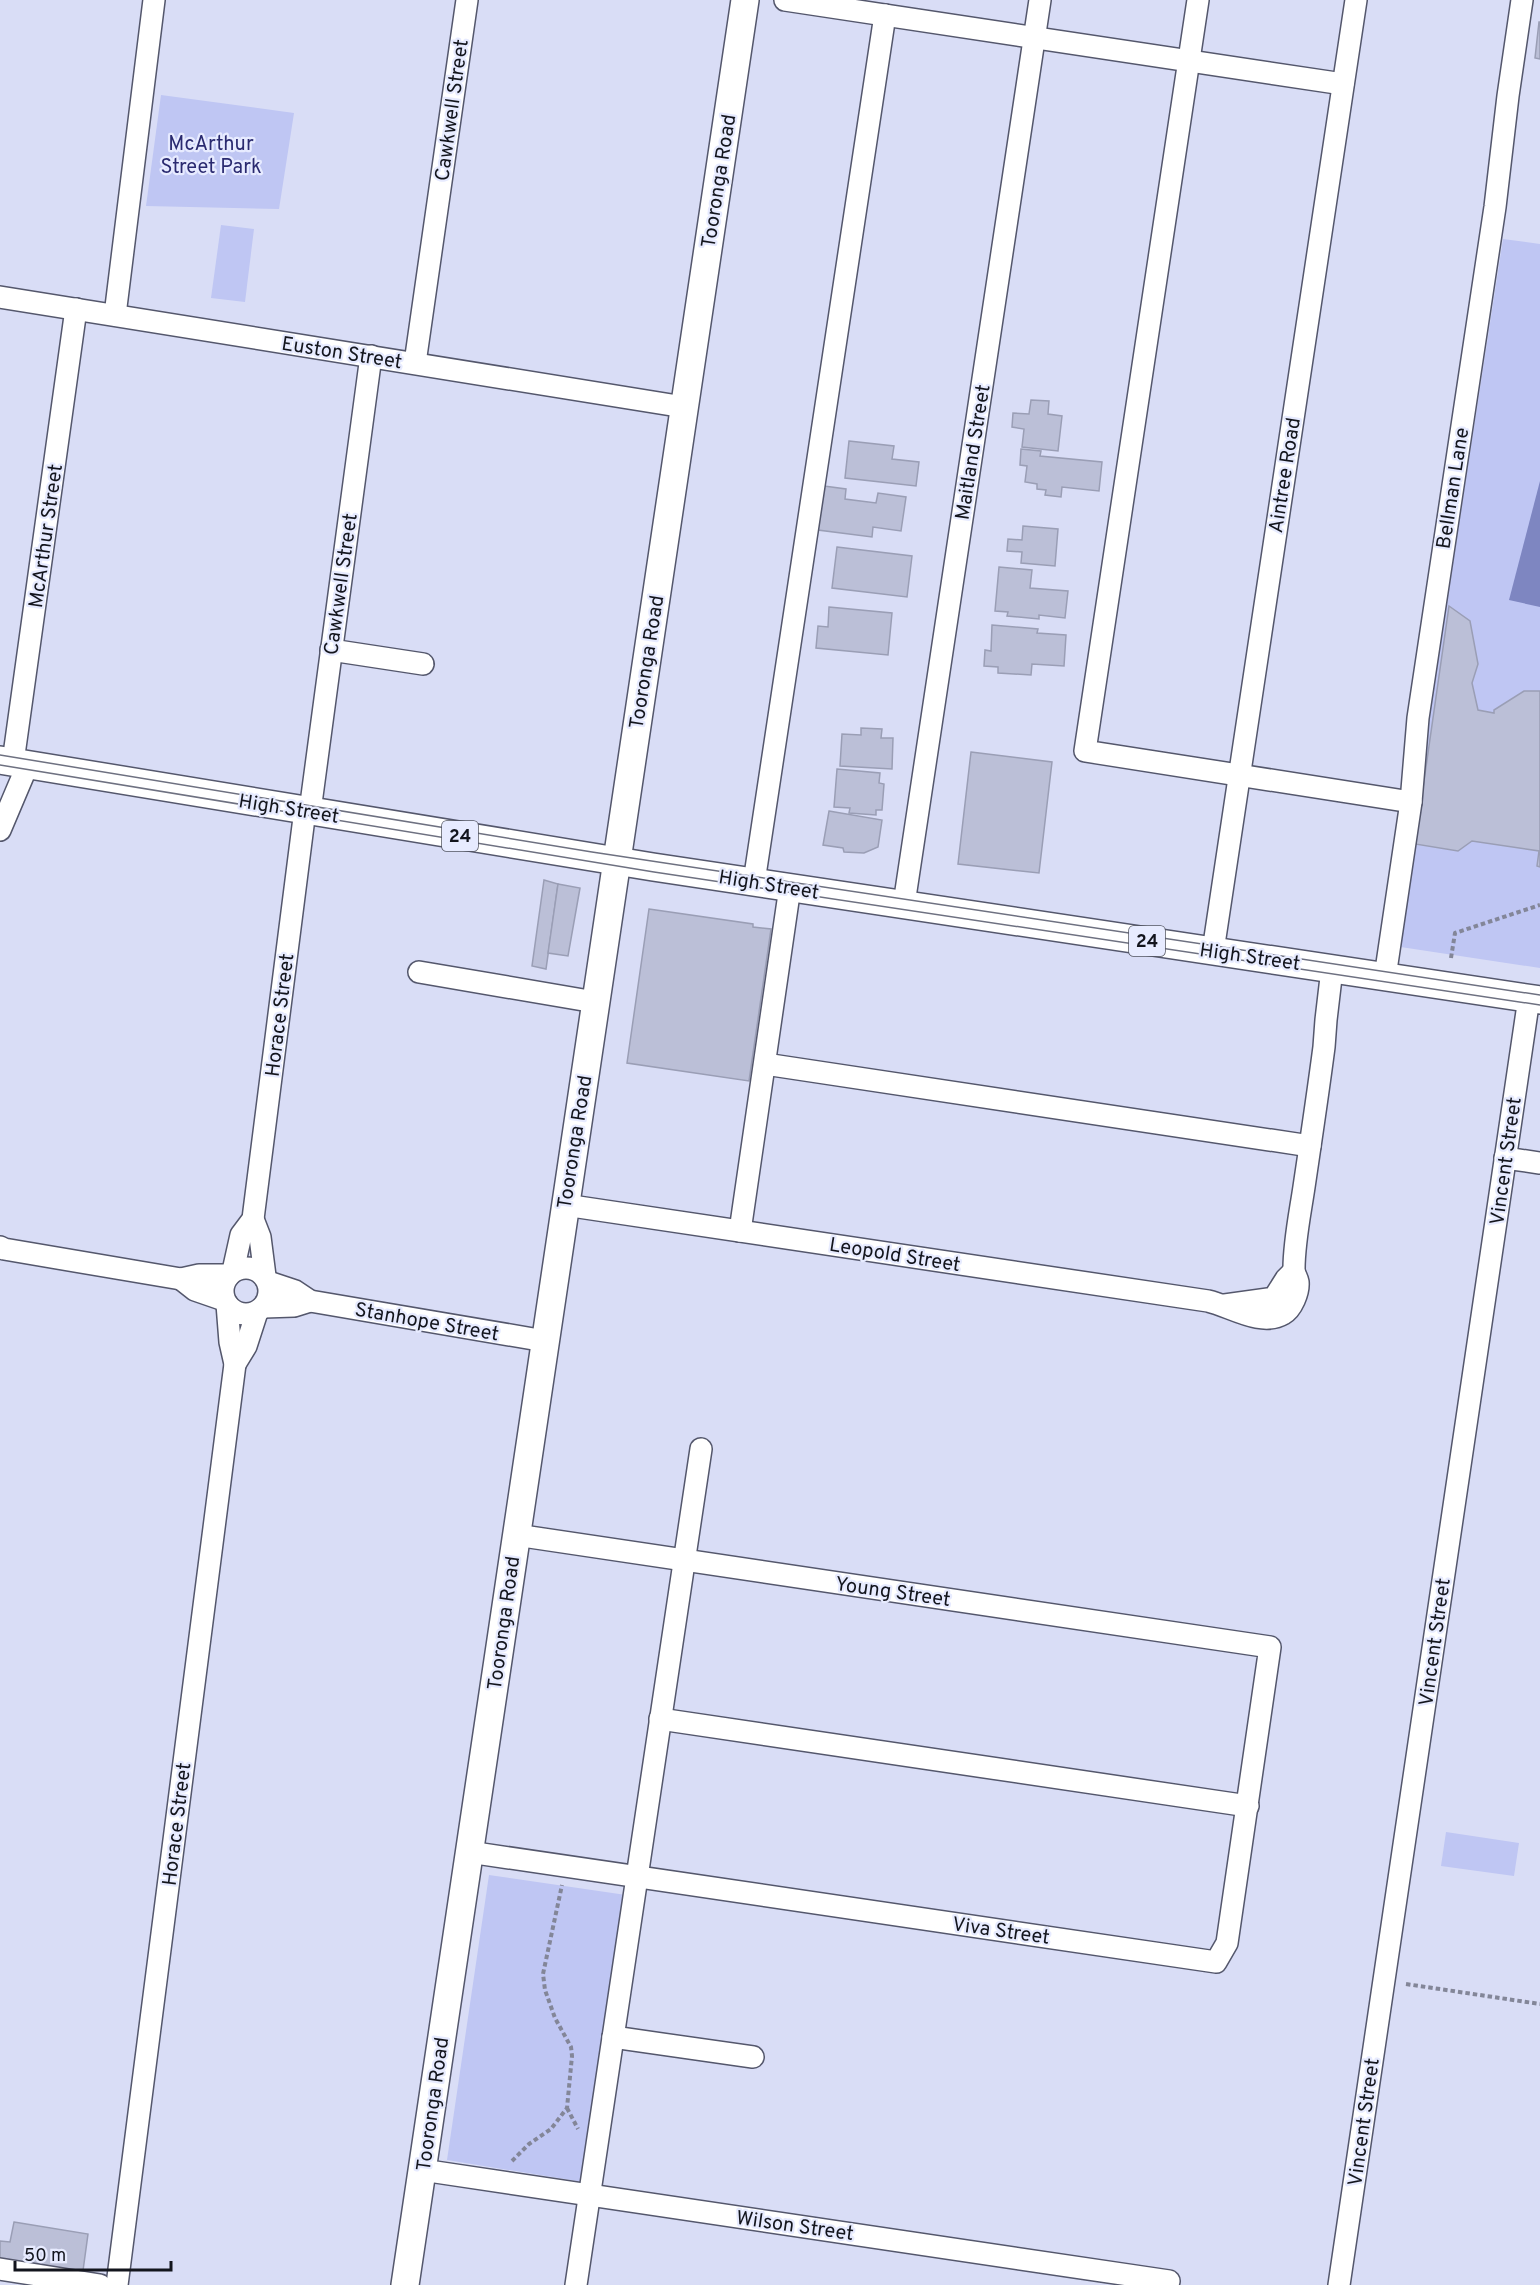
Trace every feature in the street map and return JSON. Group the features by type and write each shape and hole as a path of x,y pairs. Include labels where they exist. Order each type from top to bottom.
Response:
{"main road":[{"name":"Tooronga Road","path":"405,2285 745,0"},
{"name":"High Street","path":"14,762 616,861 1535,999"}],"street":[{"path":"115,315 154,0"},
{"name":"Cawkwell Street","path":"415,363 467,0"},
{"path":"786,0 1343,84"},
{"name":"Maitland Street","path":"904,904 1040,0"},
{"path":"1198,0 1085,751 1411,802"},
{"name":"Aintree Road","path":"1213,951 1356,0"},
{"name":"Bellman Lane","path":"1385,977 1411,802 1418,718 1495,207 1522,0"},
{"path":"754,882 885,15"},
{"name":"Euston Street","path":"0,297 684,407"},
{"name":"McArthur Street","path":"0,830 14,762 76,309"},
{"name":"Cawkwell Street","path":"307,811 371,356"},
{"path":"331,650 423,664"},
{"name":"Horace Street","path":"266,1279 260,1237 253,1219 307,811"},
{"path":"740,1231 790,887"},
{"name":"Leopold Street","path":"565,1204 1225,1305 1277,1307 1286,1279 1294,1271 1298,1227 1324,1047 1332,969"},
{"path":"419,972 595,1002"},
{"name":"Vincent Street","path":"1339,2285 1505,1158 1535,999"},
{"path":"765,1064 1310,1146"},
{"path":"1505,1158 1540,1163"},
{"name":"Horace Street","path":"231,1273 241,1235 253,1219"},
{"path":"1,1249 181,1279 199,1275 231,1273 241,1268 249,1268 258,1270 266,1279 269,1295 260,1309 240,1314 225,1302 195,1290 181,1279"},
{"path":"225,1302 223,1287 231,1273"},
{"name":"Stanhope Street","path":"266,1279 310,1301 545,1341"},
{"name":"Stanhope Street","path":"260,1309 294,1306 310,1301"},
{"name":"Horace Street","path":"117,2285 235,1364 225,1302"},
{"name":"Horace Street","path":"235,1364 246,1346 260,1309"},
{"path":"576,2285 701,1449"},
{"name":"Young Street","path":"516,1535 1270,1647"},
{"name":"Viva Street","path":"469,1852 1216,1962 1227,1943 1270,1647"},
{"path":"660,1719 1248,1806"},
{"path":"613,2037 753,2057"},
{"name":"Wilson Street","path":"422,2170 1168,2281"},
{"path":"0,2269 100,2285"}],"path":[{"path":"1451,958 1455,933 1540,905"},
{"path":"512,2161 529,2144 550,2129 567,2108 572,2056 570,2047 555,2018 545,1989 543,1974 566,1867"},
{"path":"1406,1984 1540,2004"}],"green space":[{"name":"McArthur Street Park","path":"161,95 294,113 279,209 146,206"},
{"path":"221,225 254,229 245,302 211,298"},
{"path":"1503,239 1540,244 1540,968 1394,946"},
{"path":"1446,1832 1519,1843 1514,1876 1441,1866"},
{"path":"489,1875 626,1895 583,2182 447,2160"}],"shaded area":[{"path":"1540,481 1540,607 1509,600"}],"building":[{"path":"1540,22 1540,59 1535,58"},
{"path":"1031,400 1049,401 1048,414 1062,416 1058,451 1022,447 1024,429 1012,427 1013,413 1029,414"},
{"path":"849,441 894,446 892,459 919,462 916,486 845,478"},
{"path":"1021,449 1041,451 1040,456 1102,462 1099,491 1062,487 1061,497 1045,495 1046,490 1037,489 1037,484 1025,482 1027,466 1020,465"},
{"path":"824,486 846,489 845,499 876,503 878,493 906,497 901,531 873,527 872,537 818,530"},
{"path":"1023,526 1058,529 1055,566 1021,563 1022,552 1007,551 1008,539 1022,540"},
{"path":"837,547 912,556 907,597 832,588"},
{"path":"999,567 1032,570 1030,588 1068,591 1065,618 1039,615 1039,619 1007,616 1008,612 995,611"},
{"path":"1449,606 1470,621 1478,664 1472,683 1478,710 1494,713 1494,710 1524,691 1540,691 1540,867 1537,866 1539,851 1472,841 1458,851 1415,844"},
{"path":"829,607 892,613 888,655 816,648 818,626 828,627"},
{"path":"992,625 1038,629 1037,633 1066,635 1064,666 1032,664 1031,675 998,673 998,667 984,666 985,650 991,651"},
{"path":"861,728 882,729 881,738 893,738 892,769 840,766 842,734 861,735"},
{"path":"971,752 1052,762 1039,873 958,864"},
{"path":"837,769 880,773 879,783 884,784 882,810 876,810 876,815 849,813 850,808 834,807"},
{"path":"829,811 882,820 878,847 864,853 844,852 843,848 823,845"},
{"path":"544,880 558,884 546,969 532,966"},
{"path":"558,884 580,888 568,956 548,953"},
{"path":"649,909 753,924 753,927 771,929 749,1081 627,1063"},
{"path":"14,2222 88,2234 82,2278 0,2265 0,2241 10,2242"}],"tram line":[{"path":"0,755 592,852 1540,995"},
{"path":"0,765 654,872 1540,1005"}]}
